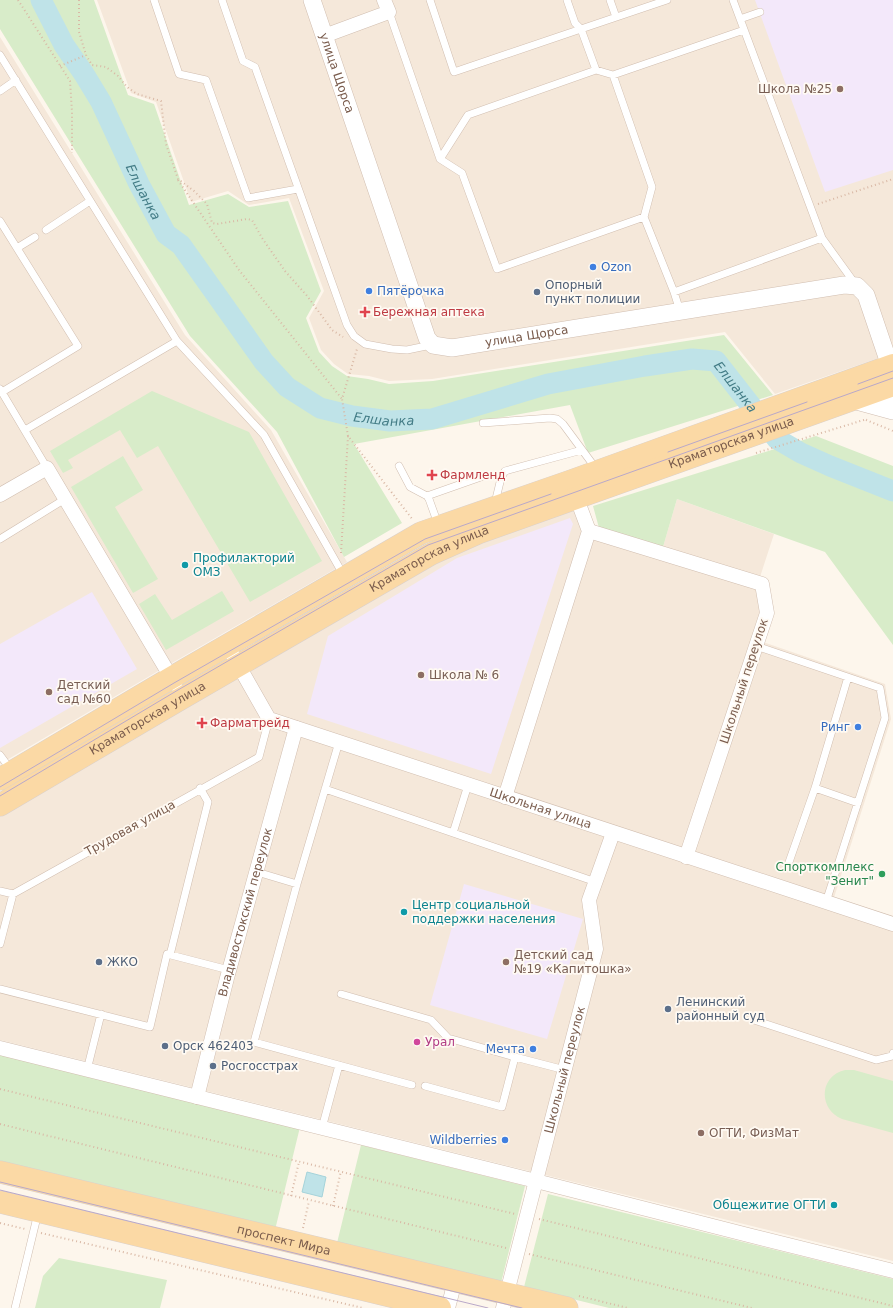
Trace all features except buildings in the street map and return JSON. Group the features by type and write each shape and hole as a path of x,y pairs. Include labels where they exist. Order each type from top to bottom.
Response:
{"main road":[{"name":"Краматорская улица","path":"788,413 824,391 892,382"},
{"name":"Краматорская улица","path":"0,805 238,665 431,554 612,473 788,413 851,399 892,382"},
{"name":"Краматорская улица","path":"4,768 171,678 343,574 421,533 494,508 574,489"},
{"name":"проспект Мира","path":"0,1172 455,1281 505,1301 567,1308"},
{"path":"0,1202 36,1221 440,1308"}],"street":[{"name":"улица Щорса","path":"312,0 427,338 433,345 452,348 844,285 857,286"},
{"path":"324,36 386,6"},
{"path":"857,286 866,295 892,382"},
{"path":"824,391 893,411"},
{"path":"0,494 47,468 182,698"},
{"path":"505,797 589,531 574,489"},
{"name":"Школьный переулок","path":"589,531 762,584 767,613 686,857"},
{"path":"343,574 357,596"},
{"path":"227,645 269,719"},
{"name":"Школьная улица","path":"269,719 893,924"},
{"name":"Владивостокский переулок","path":"197,1097 229,970 296,728"},
{"path":"4,768 23,791"},
{"name":"Школьный переулок","path":"505,1301 596,949 589,900 613,833"},
{"path":"0,1048 536,1180 893,1271"},
{"path":"448,1308 455,1281"}],"lane":[{"path":"154,0 179,74 206,80 248,198 298,189"},
{"path":"222,0 243,61 255,67 347,325 354,336 365,344 406,350 433,345"},
{"path":"430,0 454,72 616,17 658,1 667,0"},
{"path":"567,0 575,23 581,29 596,70"},
{"path":"610,0 616,17"},
{"path":"733,0 822,238 857,286"},
{"path":"386,6 440,160 462,173 497,269 644,217"},
{"path":"740,19 760,12"},
{"path":"440,160 468,114 596,70 613,75 744,30"},
{"path":"0,55 177,341 264,435 343,574"},
{"path":"613,75 652,187 644,217 680,311"},
{"path":"0,91 16,80"},
{"path":"46,230 90,201"},
{"path":"0,221 78,346 1,391 47,468"},
{"path":"17,248 34,237"},
{"path":"674,292 822,238"},
{"path":"25,430 177,341"},
{"path":"483,423 550,418 557,419 582,450 612,473"},
{"path":"494,508 501,478 505,471 582,450"},
{"path":"399,466 410,487 427,496 439,527"},
{"path":"427,496 481,477"},
{"path":"0,539 65,499"},
{"path":"756,646 880,688 885,718 826,902"},
{"path":"788,865 815,788 848,677"},
{"name":"Трудовая улица","path":"13,894 200,788 259,757 269,719"},
{"path":"339,742 297,884 254,1042 412,1085"},
{"path":"453,833 468,785"},
{"path":"170,955 208,802 200,788"},
{"path":"815,788 858,803"},
{"path":"325,789 596,882"},
{"path":"257,872 297,884"},
{"path":"0,891 13,894 0,944"},
{"path":"0,989 150,1027 167,954 229,970"},
{"path":"341,994 431,1020 448,1038 565,1070"},
{"path":"87,1070 101,1014"},
{"path":"754,1020 876,1060 892,1056 893,1053"},
{"path":"425,1086 502,1107 515,1057"},
{"path":"322,1128 339,1065"},
{"path":"15,1308 36,1221"}],"path":[{"path":"18,0 70,81 72,112 72,171"},
{"path":"79,0 79,32 86,55 92,65 106,67 118,76 127,87 137,94 161,101 166,144 178,179 239,270 342,399"},
{"path":"60,66 86,55"},
{"path":"178,179 194,190 207,204 212,223 217,224 247,219 252,220 262,238 285,271 308,297 332,330 343,338 360,341 342,399 348,436 343,574"},
{"path":"810,206 893,179"},
{"path":"809,436 872,417"},
{"path":"865,419 893,431"},
{"path":"348,436 417,525"},
{"path":"0,1089 893,1306"},
{"path":"0,1124 518,1252 752,1308"},
{"path":"291,1196 299,1161"},
{"path":"333,1206 341,1171"},
{"path":"302,1231 309,1200"},
{"path":"0,1228 1,1224 36,1221 363,1308"}],"shaded area":[{"path":"97,0 893,0 893,353 775,394 725,332 432,379 389,381 369,376 348,374 334,364 321,350 309,318 324,291 289,198 249,205 228,191 191,202 156,102 131,93"},
{"name":"Школа №25","path":"755,0 893,0 893,170 825,192"},
{"path":"0,37 185,335 271,430 347,562 0,764"},
{"path":"677,499 774,534 760,577 763,642 885,684 891,719 831,907 893,927 893,1261 0,1040 0,816 435,563 492,536 583,504 591,526 663,547"},
{"name":"Школа № 6","path":"570,518 573,524 491,774 307,714 328,636 457,558"},
{"name":"Детский сад №60","path":"92,592 137,669 0,748 0,644"},
{"name":"Детский сад №19 «Капитошка»","path":"464,884 583,919 547,1039 430,1005"}],"green space":[{"path":"0,0 94,0 128,95 154,104 189,205 228,194 249,207 288,201 321,291 306,318 319,352 332,366 347,376 389,384 433,381 724,335 773,395 588,453 570,405 354,444 402,523 344,557 277,432 190,336 0,29"},
{"path":"152,391 249,432 322,561 250,602 158,446 137,458 120,430 68,460 73,468 63,473 50,451"},
{"path":"816,436 893,466 893,645 825,552 677,499 663,547 599,528 593,506"},
{"path":"123,456 143,490 115,507 158,579 133,593 71,487"},
{"path":"222,591 234,611 166,650 139,604 155,594 172,620"},
{"path":"0,1055 300,1127 275,1230 0,1164"},
{"path":"845,1070 854,1070 893,1081 893,1133 842,1119 834,1114 829,1108 826,1101 826,1086 836,1073"},
{"path":"361,1145 525,1186 501,1283 337,1243"},
{"path":"548,1194 893,1279 893,1308 609,1308 524,1287"},
{"path":"59,1258 167,1280 160,1308 35,1308 43,1276"}],"water":[{"path":"307,1172 326,1177 322,1197 302,1192"}],"waterway":[{"name":"Елшанка","path":"41,0 64,45 101,102 139,184 166,234 181,245 264,362 287,387 320,408 352,416 390,421 432,419 548,384 692,359 716,361 777,439 801,453 893,491"}],"tram line":[{"path":"858,384 893,371"},
{"path":"0,796 178,690 428,545 893,378"},
{"path":"668,452 807,402"},
{"path":"0,787 174,683 425,539 551,494"},
{"path":"0,1182 522,1308"},
{"path":"0,1190 488,1308"}],"place":[{"name":"Школа №25","path":"840,89"},
{"name":"Ozon","path":"593,267"},
{"name":"Пятёрочка","path":"369,291"},
{"name":"Опорный пункт полиции","path":"537,292"},
{"name":"Бережная аптека","path":"365,312"},
{"name":"Фармленд","path":"432,475"},
{"name":"Профилакторий ОМЗ","path":"185,565"},
{"name":"Школа № 6","path":"421,675"},
{"name":"Детский сад №60","path":"49,692"},
{"name":"Фарматрейд","path":"202,723"},
{"name":"Ринг","path":"858,727"},
{"name":"Спорткомплекс \"Зенит\"","path":"882,874"},
{"name":"Центр социальной поддержки населения","path":"404,912"},
{"name":"ЖКО","path":"99,962"},
{"name":"Детский сад №19 «Капитошка»","path":"506,962"},
{"name":"Ленинский районный суд","path":"668,1009"},
{"name":"Урал","path":"417,1042"},
{"name":"Орск 462403","path":"165,1046"},
{"name":"Мечта","path":"533,1049"},
{"name":"Росгосстрах","path":"213,1066"},
{"name":"ОГТИ, ФизМат","path":"701,1133"},
{"name":"Wildberries","path":"505,1140"},
{"name":"Общежитие ОГТИ","path":"834,1205"}]}
